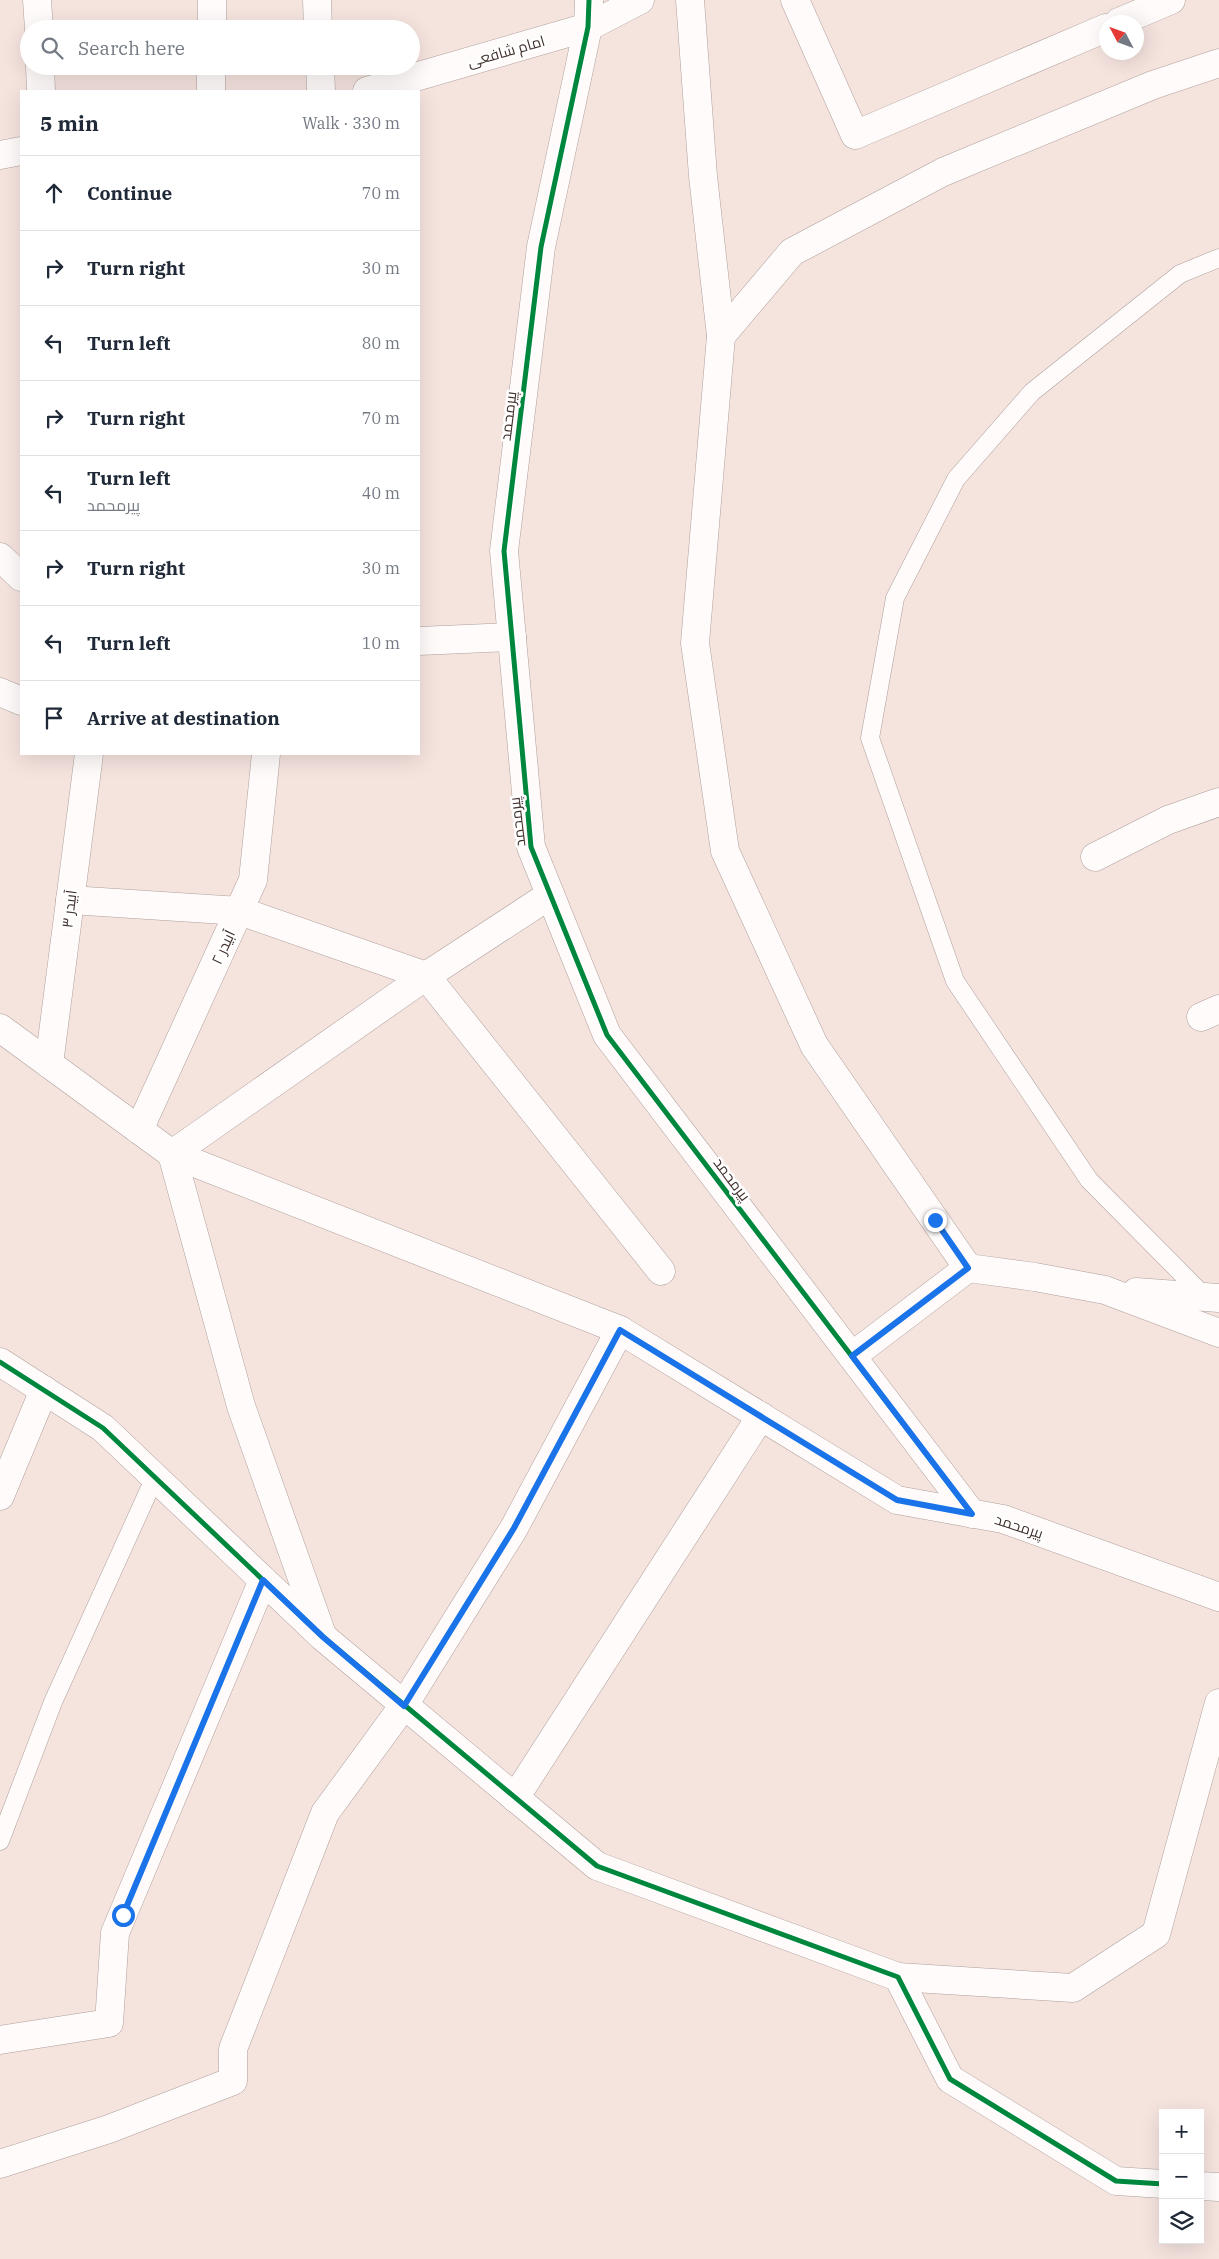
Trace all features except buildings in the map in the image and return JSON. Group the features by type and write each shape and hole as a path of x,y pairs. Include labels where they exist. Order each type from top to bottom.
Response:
{"street":[{"path":"37,0 38,20"},
{"path":"212,0 212,20"},
{"path":"317,0 318,20"},
{"name":"پیرمحمد","path":"589,0 588,27 541,247 504,551 531,847 607,1036 972,1514 1003,1519 1219,1597"},
{"name":"امام شافعی","path":"373,90 396,86 588,27 640,0"},
{"path":"690,0 703,176 721,336 695,643 725,851 814,1045 968,1268"},
{"path":"795,0 855,136 1099,31"},
{"path":"1136,15 1171,0"},
{"path":"721,336 792,252 942,172 1153,85 1219,63"},
{"path":"41,75 42,90"},
{"path":"211,75 211,90"},
{"path":"320,75 321,90"},
{"path":"0,155 20,151"},
{"path":"0,557 20,575"},
{"path":"420,642 512,637"},
{"path":"0,692 20,702"},
{"name":"آبیدر ۳","path":"48,1064 89,755"},
{"name":"آبیدر ۲","path":"139,1130 253,880 266,755"},
{"path":"1095,857 1168,820 1219,802"},
{"path":"172,1154 426,976 550,895"},
{"path":"70,900 240,911 426,976 661,1271"},
{"path":"0,1028 172,1154 620,1330 897,1500 972,1514"},
{"path":"172,1154 241,1406 323,1637"},
{"path":"852,1356 968,1268 1035,1277 1106,1290 1212,1298"},
{"path":"1106,1290 1219,1334"},
{"path":"0,2164 109,2129 233,2081 233,2049 325,1813 404,1706 514,1528 620,1330"},
{"path":"0,1362 103,1428 323,1637 597,1866 898,1977 1072,1988 1156,1934 1219,1703"},
{"path":"0,1496 44,1390"},
{"path":"515,1798 761,1416"},
{"path":"0,2040 109,2023 116,1933 263,1580"},
{"path":"898,1977 950,2079 1116,2181 1159,2184"},
{"path":"1204,2186 1219,2187"}],"lane":[{"path":"1212,1298 1089,1180 955,980 870,738 895,598 956,479 1032,392 1180,274 1219,258"},
{"path":"0,1841 53,1702 155,1477"}],"cycle path":[{"path":"589,0 588,27 541,247 504,551 531,847 607,1035 972,1514"},
{"path":"0,1362 103,1428 323,1637 597,1866 898,1977 950,2079 1116,2181 1159,2184"}],"route":[{"path":"123,1915 263,1580 323,1637 404,1706 514,1528 620,1330 897,1500 972,1514 852,1356 968,1268 935,1220"}]}
